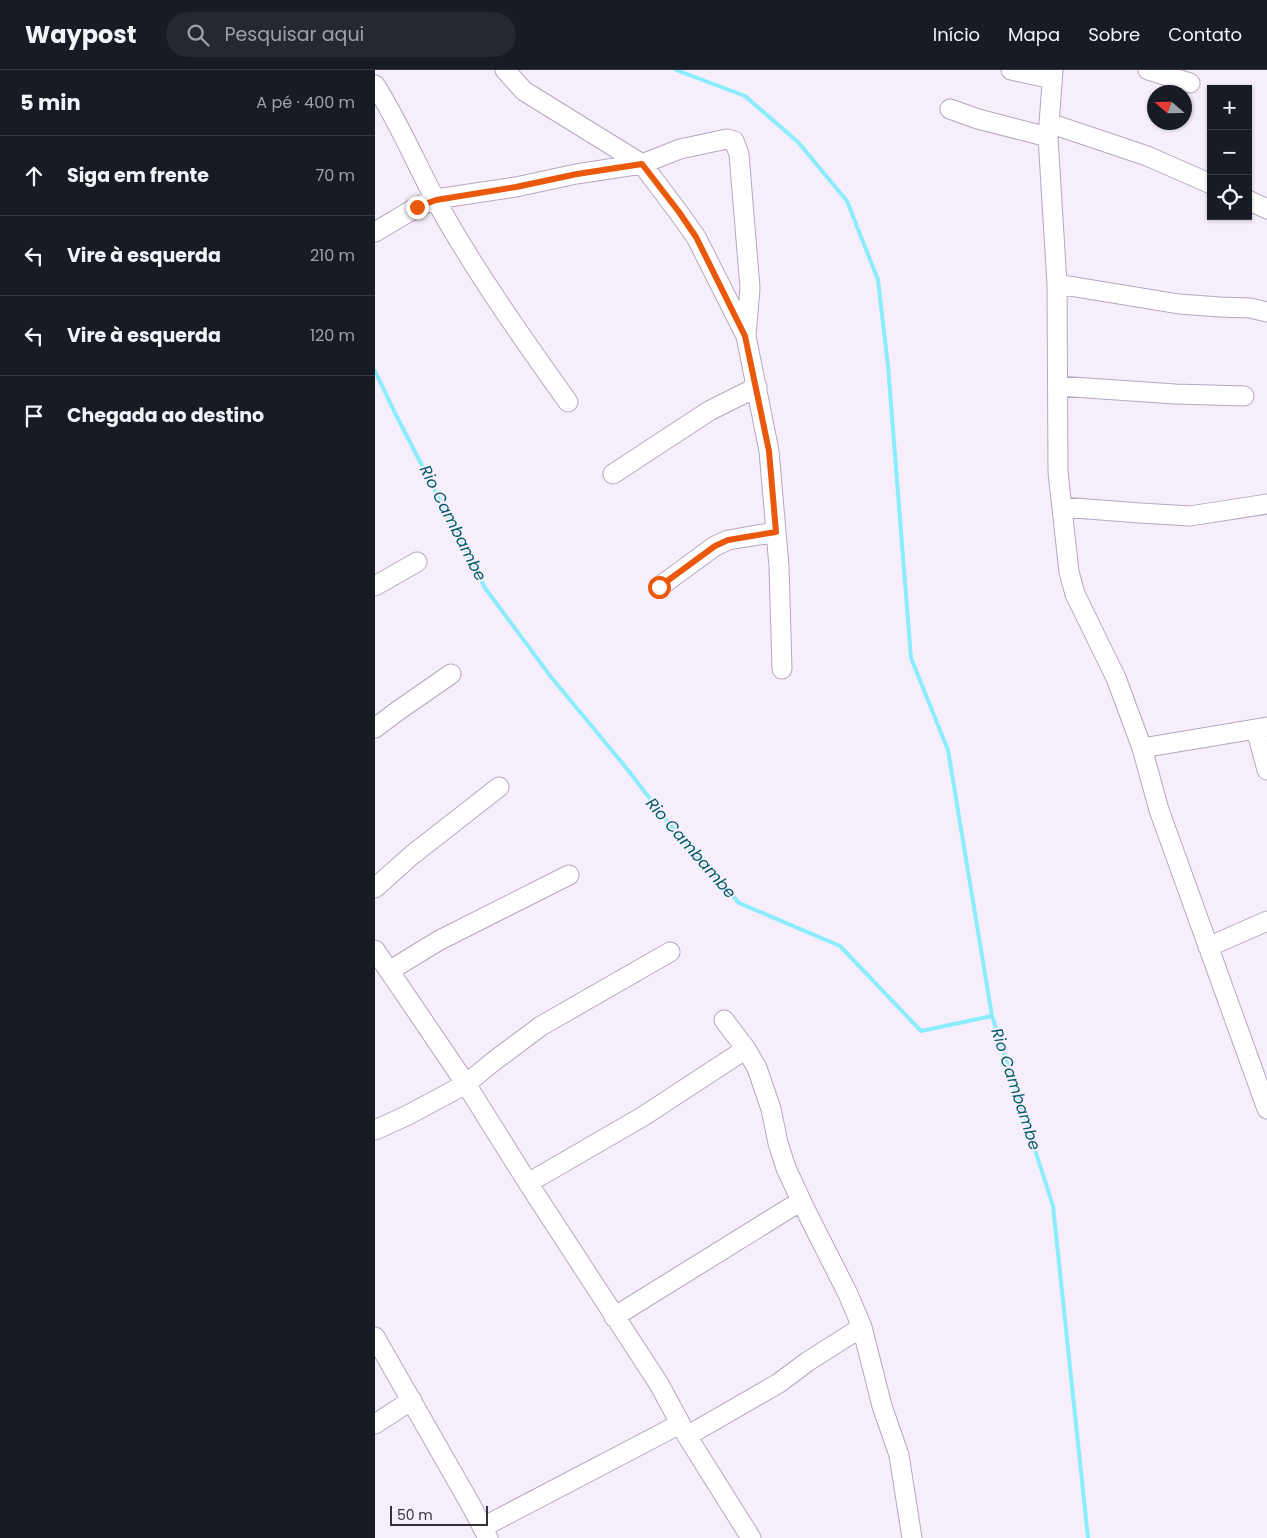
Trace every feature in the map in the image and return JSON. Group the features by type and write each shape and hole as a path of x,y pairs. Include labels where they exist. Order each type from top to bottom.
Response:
{"street":[{"path":"505,70 524,91 642,164 696,237 745,336 769,451 779,566 782,669"},
{"path":"1011,70 1052,74 1049,130 1057,284 1058,472 1069,572 1075,594 1116,678 1142,748 1159,810 1267,1109"},
{"path":"1148,70 1191,83"},
{"path":"375,85 402,132 436,200 475,265 505,314 568,402"},
{"path":"950,109 979,119 1049,130 1147,156 1207,182"},
{"path":"375,232 417,207 436,200 642,164 680,149 727,139 734,141 739,154 750,288 745,336"},
{"path":"1252,202 1267,209"},
{"path":"1057,284 1179,304 1250,308 1267,312"},
{"path":"1058,386 1175,394 1244,396"},
{"path":"613,474 709,411 757,387"},
{"path":"1062,507 1191,516 1267,504"},
{"path":"659,587 715,546 728,540 776,532"},
{"path":"375,586 417,562"},
{"path":"375,728 451,674"},
{"path":"1142,748 1261,728 1267,770"},
{"path":"375,888 412,855 499,787"},
{"path":"389,971 438,941 569,875"},
{"path":"1208,947 1267,921"},
{"path":"375,950 466,1084 659,1384 684,1430 751,1538"},
{"path":"375,1130 466,1084 541,1026 670,952"},
{"path":"724,1020 757,1068 763,1082 771,1110 777,1143 786,1168 848,1294 862,1327 882,1406 899,1456 912,1538"},
{"path":"528,1183 642,1117 746,1050"},
{"path":"614,1316 801,1201"},
{"path":"375,1336 485,1532 779,1382 862,1327"},
{"path":"375,1424 412,1400"}],"waterway":[{"path":"676,70 745,96 798,142 847,201 878,280 888,366 911,658 948,750 992,1016"},
{"name":"Rio Cambambe","path":"375,371 485,588 551,677 624,765 671,826 739,903 840,946 921,1031 992,1016 1053,1206 1088,1538"}],"route":[{"path":"417,207 436,200 642,164 696,237 745,336 769,451 776,532 744,536 715,546 659,587"}]}
